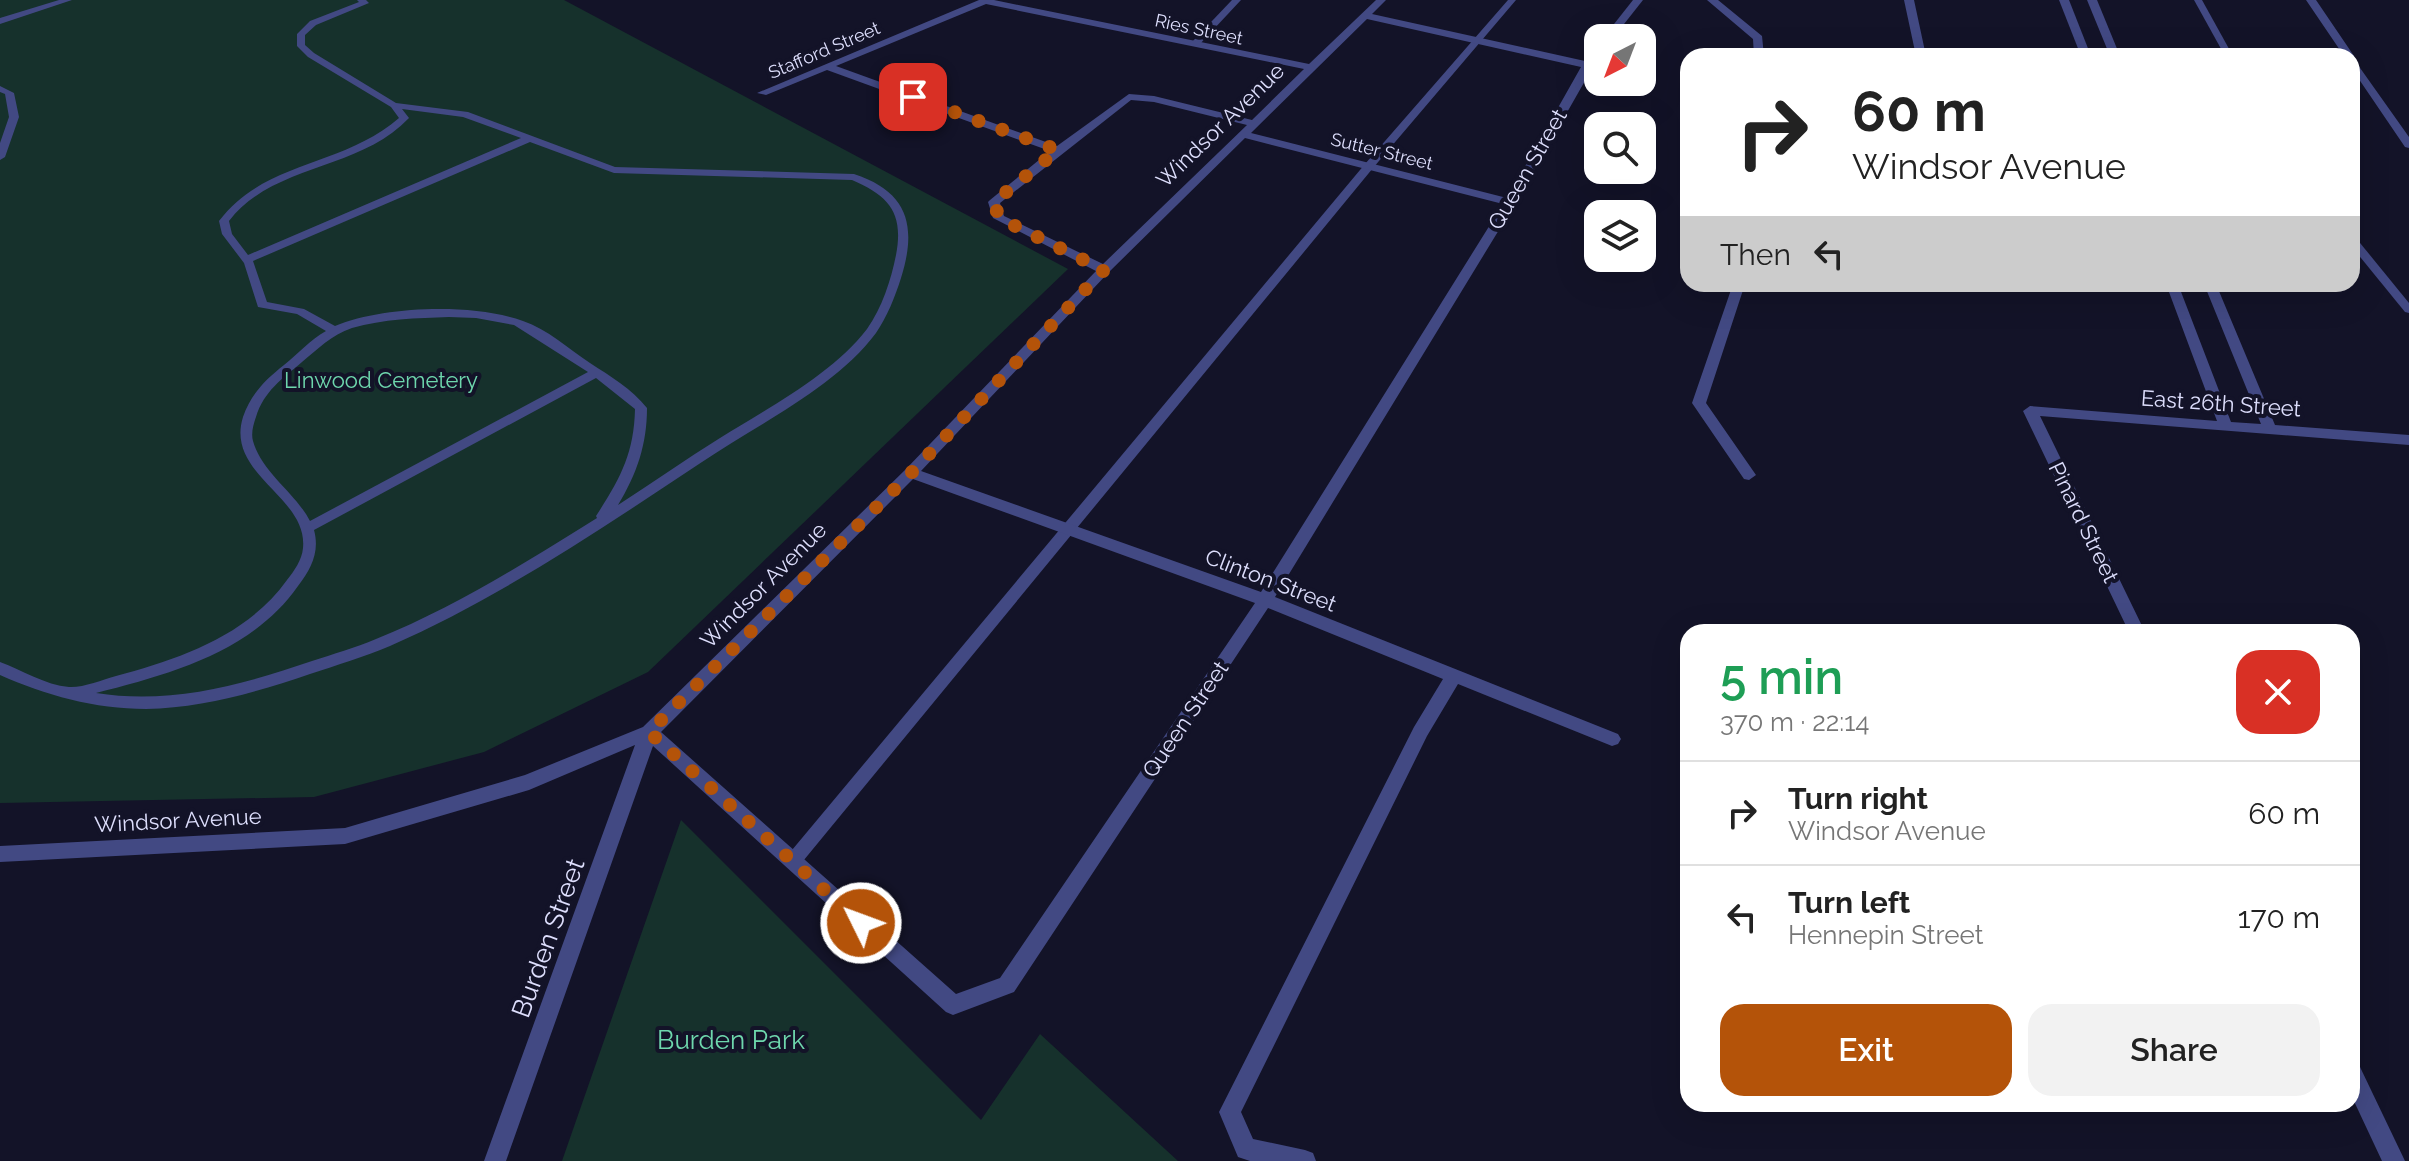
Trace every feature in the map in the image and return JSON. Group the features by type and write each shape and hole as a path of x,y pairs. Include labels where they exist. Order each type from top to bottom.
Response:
{"street":[{"name":"Ries Street","path":"986,0 1313,68"},
{"name":"Stafford Street","path":"762,93 986,0"},
{"name":"Windsor Avenue","path":"0,854 345,836 529,782 649,732 911,473 1104,270 1381,0"},
{"path":"1619,24 1638,0"},
{"path":"1712,0 1758,38 1759,48"},
{"path":"1909,0 1919,48"},
{"path":"2064,0 2083,48"},
{"path":"2092,0 2112,48"},
{"path":"2311,0 2343,48"},
{"path":"1366,16 1584,64"},
{"path":"826,66 1058,150"},
{"name":"Queen Street","path":"649,732 953,1005 1007,985 1265,600 1510,202 1584,70"},
{"path":"2360,73 2409,145"},
{"path":"1104,270 999,218 994,202 1129,97 1154,99 1256,124"},
{"name":"Sutter Street","path":"1245,135 1510,202"},
{"path":"1736,292 1699,403 1749,475"},
{"path":"2175,292 2225,424"},
{"path":"2213,292 2269,427"},
{"name":"East 26th Street","path":"2030,411 2409,440"},
{"name":"Pinard Street","path":"2030,411 2133,624"},
{"name":"Clinton Street","path":"911,473 1265,600 1612,739"},
{"path":"1305,1161 1246,1149 1230,1112 1420,732 1454,676"},
{"name":"Burden Street","path":"495,1161 649,732"},
{"path":"2360,1091 2394,1161"}],"lane":[{"path":"0,21 68,0"},
{"path":"335,331 300,311 262,305 247,259 227,234 224,221 240,201 266,186 388,135 404,118 394,105 301,46 301,34 313,23 365,3 361,0"},
{"path":"1195,44 1237,0"},
{"path":"793,861 1369,166 1512,0"},
{"path":"2198,0 2225,48"},
{"path":"0,89 9,93 14,117 0,157"},
{"path":"0,668 72,693 123,702 196,699 270,682 383,642 528,569 813,382 870,332 894,283 906,247 900,211 877,186 854,177 614,170 465,114 394,105"},
{"path":"247,259 528,139"},
{"path":"2360,250 2409,310"},
{"path":"72,693 180,663 231,640 272,611 305,567 311,542 304,518 254,461 245,437 257,397 327,335 346,327 442,312 478,314 518,323 624,390 641,408 638,452 624,486 594,527"},
{"path":"307,528 597,372"}],"green space":[{"name":"Linwood Cemetery","path":"0,0 564,0 1068,269 648,672 484,752 314,797 0,803"},
{"name":"Burden Park","path":"681,820 981,1120 1040,1034 1178,1161 562,1161"}],"route":[{"path":"861,923 649,732 911,473 1104,270 999,218 994,202 1058,150 913,97"}]}
